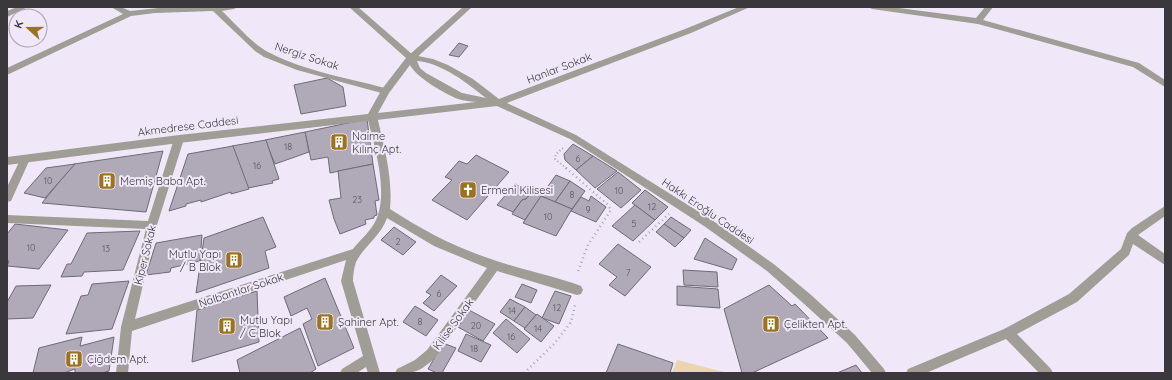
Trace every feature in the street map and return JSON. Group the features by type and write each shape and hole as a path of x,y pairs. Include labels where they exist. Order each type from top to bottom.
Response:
{"street":[{"path":"7,14 24,7"},
{"path":"115,7 129,14"},
{"path":"7,72 129,14 144,11 185,8 215,9 234,7"},
{"path":"353,7 411,58 417,70 423,75 460,96 498,103"},
{"path":"374,373 347,281 348,267 355,253 381,222 385,211 387,189 372,116 385,91 411,58 468,7"},
{"name":"Hanlar Sokak","path":"372,116 498,103 688,31 746,7"},
{"path":"872,7 978,21 1136,65 1165,84"},
{"path":"977,7 978,21"},
{"path":"978,21 989,7"},
{"name":"Nergiz Sokak","path":"215,9 267,55 300,68 385,91"},
{"path":"411,58 434,62 472,82 498,103"},
{"name":"Hakkı Eroğlu Caddesi","path":"498,103 573,137 680,205 744,248 806,298 851,339 880,373"},
{"name":"Akmedrese Caddesi","path":"7,161 372,116"},
{"name":"Kiper Sokak","path":"122,373 127,327 152,225 179,139"},
{"path":"7,198 25,159"},
{"path":"912,373 1008,333 1073,298 1125,252 1131,236 1165,210"},
{"path":"385,211 436,242 495,265 577,290"},
{"path":"7,219 152,225"},
{"path":"1131,236 1165,260"},
{"name":"Nalbantlar Sokak","path":"127,327 355,253"},
{"name":"Kilise Sokak","path":"401,373 419,364 431,354 495,265"},
{"path":"1008,333 1047,373"},
{"path":"346,373 370,358"}],"path":[{"path":"524,373 555,343 571,322 577,290 578,273 583,256 590,241 611,210 608,205 555,159 556,154 573,137"},
{"path":"639,242 680,205"}],"shaded area":[{"path":"677,360 728,373 672,373"}],"building":[{"path":"459,43 468,46 459,57 449,55"},
{"path":"327,78 343,87 346,106 301,114 294,85"},
{"name":"Naime Kılınç Apt.","path":"367,119 373,164 330,173 328,157 311,160 305,132"},
{"path":"305,132 309,152 275,164 265,140"},
{"path":"266,140 279,179 272,181 273,183 248,188 232,146"},
{"path":"573,144 593,156 576,170 565,160 564,154"},
{"path":"233,146 249,189 231,194 231,192 201,202 201,200 186,204 186,206 169,211 188,154"},
{"name":"Memiş Baba Apt.","path":"163,151 146,212 42,203 74,164"},
{"name":"Ermeni Kilisesi","path":"476,155 509,172 467,220 432,200 452,180 445,177 459,161 467,164"},
{"path":"593,156 617,171 595,188 576,170"},
{"path":"75,164 45,198 24,193 46,168"},
{"path":"373,164 379,200 375,201 377,215 374,216 374,218 365,220 366,224 340,234 329,200 341,198 338,171"},
{"path":"618,172 641,190 621,208 597,189"},
{"path":"556,175 570,181 555,202 541,196"},
{"path":"570,181 585,191 572,209 555,202"},
{"path":"515,184 531,193 526,199 522,200 513,212 497,205"},
{"path":"535,188 544,192 525,220 512,214 522,200 526,199"},
{"path":"645,190 668,207 655,220 632,203"},
{"path":"541,196 572,209 556,236 523,223"},
{"path":"591,196 606,207 596,222 571,211 581,197 589,201"},
{"path":"635,205 655,220 633,241 612,226"},
{"name":"Mutlu Yapı / B Blok","path":"263,217 276,247 265,251 269,268 196,293 204,238"},
{"path":"671,217 691,230 684,238 664,224"},
{"path":"15,224 68,230 39,269 7,266 9,261 7,260 7,234"},
{"path":"664,224 684,238 675,247 656,232"},
{"path":"394,227 416,242 403,255 381,240"},
{"path":"140,231 123,270 84,272 82,276 61,277 67,264 71,264 87,233"},
{"path":"202,235 200,261 171,268 170,272 146,275 156,243"},
{"path":"705,238 737,259 732,270 694,259"},
{"path":"618,244 651,267 625,296 609,285 617,277 599,264"},
{"path":"683,270 717,272 718,287 684,285"},
{"path":"441,275 457,286 434,311 423,303 431,295 426,292"},
{"name":"Şahiner Apt.","path":"325,278 354,348 318,366 303,324 312,319 307,308 291,316 284,297"},
{"path":"129,281 112,329 66,334 81,296 88,295 92,284"},
{"path":"522,284 537,290 531,303 515,297"},
{"path":"51,285 33,318 7,319 7,302 16,286"},
{"name":"Çelikten Apt.","path":"769,285 792,306 795,304 828,338 752,373 742,373 724,309"},
{"path":"677,286 718,289 720,308 677,305"},
{"name":"Mutlu Yapı / C Blok","path":"257,291 259,342 192,362 197,310"},
{"path":"555,291 571,296 559,324 542,318"},
{"path":"510,299 525,307 514,321 500,312"},
{"path":"415,306 438,320 426,336 403,322"},
{"path":"525,307 536,315 525,328 514,321"},
{"path":"469,310 495,324 483,341 458,327"},
{"path":"537,314 554,326 541,342 524,329"},
{"path":"506,319 530,339 517,353 493,333"},
{"path":"300,328 316,369 310,373 240,373 237,360"},
{"path":"466,334 491,345 481,362 458,351"},
{"name":"Çiğdem Apt.","path":"82,337 80,346 114,337 109,371 102,373 75,373 75,369 64,373 33,373 39,348"},
{"path":"443,343 456,348 442,373 437,373 428,369"},
{"path":"618,344 673,363 670,373 606,373"},
{"path":"856,365 862,373 837,373"}],"place":[{"name":"Naime Kılınç Apt.","path":"339,142"},
{"name":"Memiş Baba Apt.","path":"107,181"},
{"name":"Ermeni Kilisesi","path":"468,190"},
{"name":"Mutlu Yapı / B Blok","path":"234,260"},
{"name":"Şahiner Apt.","path":"325,322"},
{"name":"Çelikten Apt.","path":"771,324"},
{"name":"Mutlu Yapı / C Blok","path":"227,326"},
{"name":"Çiğdem Apt.","path":"74,359"}]}
